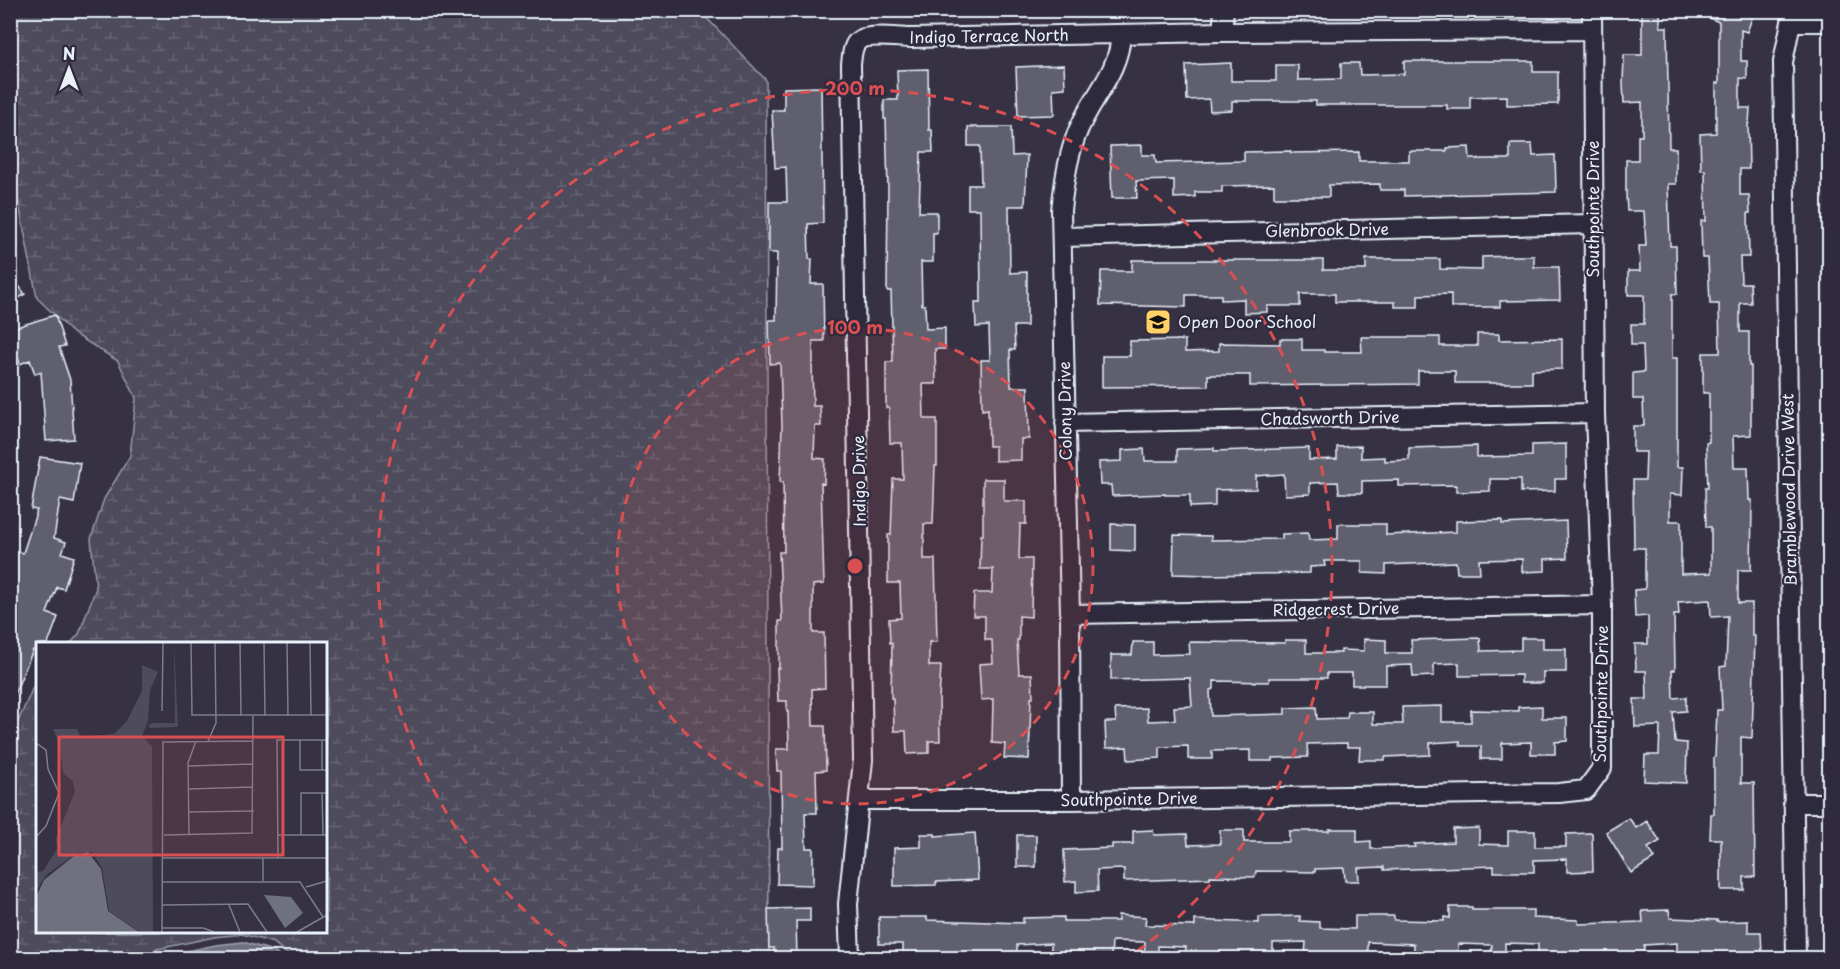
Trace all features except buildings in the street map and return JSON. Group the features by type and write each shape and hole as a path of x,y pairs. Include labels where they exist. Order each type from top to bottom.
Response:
{"street":[{"path":"1222,32 1224,10"},
{"name":"Southpointe Drive","path":"859,800 1071,800 1558,793 1586,790 1602,768 1602,605 1595,413 1592,10"},
{"name":"Bramblewood Drive West","path":"1796,958 1783,62 1791,22 1830,22"},
{"name":"Indigo Terrace North","path":"858,40 866,37 1222,32 1592,30"},
{"name":"Colony Drive","path":"1071,800 1070,614 1062,210 1065,176 1076,136 1117,61 1121,34"},
{"name":"Indigo Drive","path":"849,958 848,904 863,760 851,64 858,40"},
{"name":"Glenbrook Drive","path":"1062,237 1593,224"},
{"name":"Chadsworth Drive","path":"1065,423 1595,413"},
{"name":"Ridgecrest Drive","path":"1070,614 1602,605"},
{"path":"1793,803 1830,803"}],"green space":[{"path":"10,11 700,11 766,80 769,958 292,958 274,943 242,934 214,937 153,950 139,958 11,958 11,738 36,680 36,933 327,933 327,642 72,642 79,634 96,588 91,539 104,499 130,456 136,398 118,361 73,333 37,298 15,183 17,114 11,74"}],"water":[{"path":"243,942 273,951 281,958 154,958 216,945"}],"place":[{"name":"Open Door School","path":"1158,322"}]}
